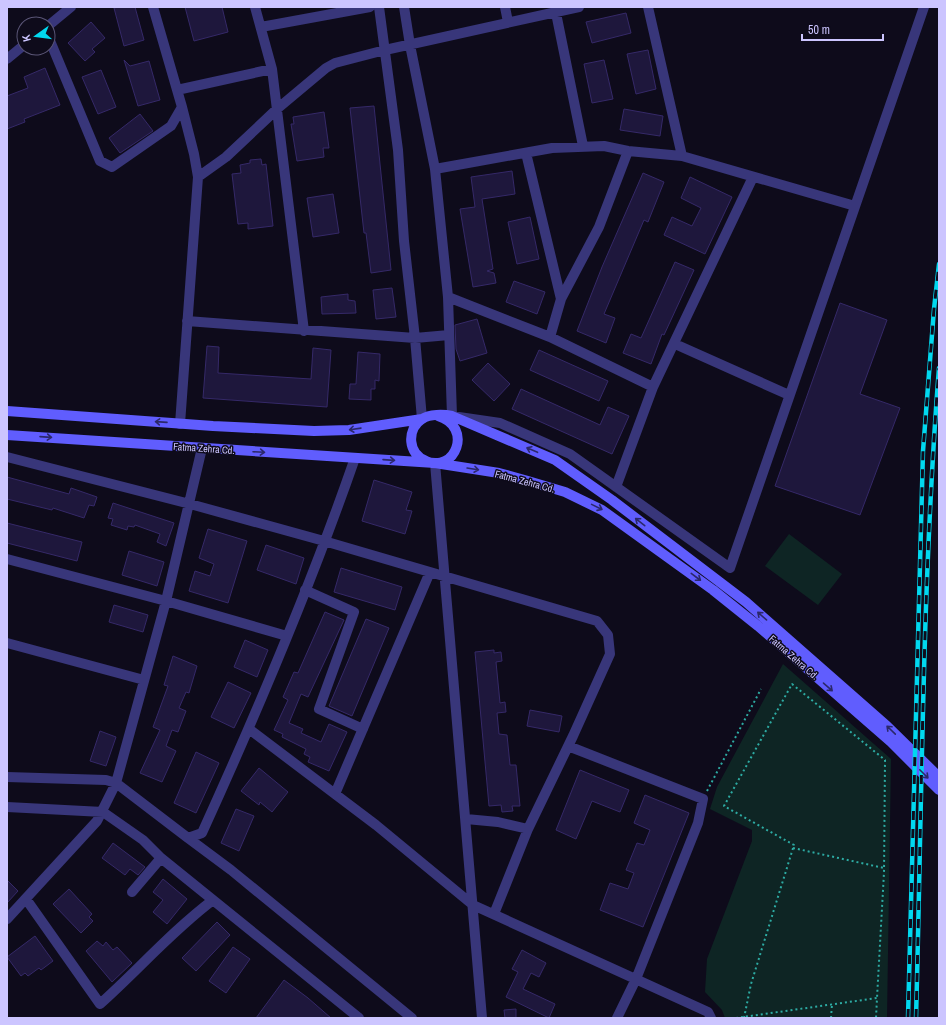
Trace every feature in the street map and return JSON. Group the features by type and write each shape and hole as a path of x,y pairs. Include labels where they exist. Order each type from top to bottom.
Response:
{"main road":[{"path":"7,411 180,424 314,431 349,430 438,416 451,423 456,429 458,445 450,458 435,463 420,459 412,446 412,431 422,419"},
{"name":"Fatma Zehra Cd.","path":"438,416 443,414 452,416 555,460 612,500 667,550 758,626 891,742 939,790"},
{"name":"Fatma Zehra Cd.","path":"7,435 435,463 499,473 565,492 602,510 667,550 746,602 887,726 939,777"}],"street":[{"path":"56,19 71,7"},
{"path":"153,7 182,107 198,176 180,424"},
{"path":"255,7 272,69 304,331"},
{"path":"261,27 370,7"},
{"path":"379,7 398,150 404,241 422,419"},
{"path":"402,7 435,168 448,297 452,416 500,423 570,454 730,568 924,7"},
{"path":"505,7 508,22"},
{"path":"198,176 226,157 277,109 326,68 335,63 410,44 580,7"},
{"path":"648,7 651,11 682,156"},
{"path":"556,13 583,146"},
{"path":"7,59 16,52"},
{"path":"56,55 100,161 112,167 172,126 182,107"},
{"path":"177,90 272,69"},
{"path":"435,168 552,148 604,146 628,151 682,156 855,206"},
{"path":"550,337 561,300 599,227 628,151"},
{"path":"526,153 561,300"},
{"path":"616,487 653,387 675,344 753,177"},
{"path":"448,297 550,337 653,387"},
{"path":"187,321 304,331 415,338 449,336"},
{"path":"675,344 790,395"},
{"path":"7,919 84,837 103,812 116,784 166,601 202,448"},
{"path":"7,457 190,504 324,541 597,621 608,635 610,654 528,829 494,914"},
{"path":"188,838 202,833 248,729 287,636 356,458"},
{"path":"435,463 454,705 466,819 482,1018"},
{"path":"7,559 166,601 287,636"},
{"path":"335,794 430,572"},
{"path":"305,590 354,612 319,709 363,729"},
{"path":"7,643 144,680"},
{"path":"248,729 376,825 473,905 708,1012 710,1018"},
{"path":"568,746 703,799 698,823 636,979 617,1018"},
{"path":"7,777 74,777 106,780 116,784 231,870 412,1018"},
{"path":"7,807 103,812 143,840 161,858 359,1018"},
{"path":"466,819 498,822 528,829"},
{"path":"132,892 161,858"},
{"path":"26,899 100,1004 136,972 192,916 212,900"}],"path":[{"path":"744,1017 751,984 794,845 724,806 792,684 885,760 884,868 876,1018"},
{"path":"703,799 761,689"},
{"path":"793,848 884,868"},
{"path":"736,1018 877,998"},
{"path":"831,1018 832,1004"}],"green space":[{"path":"789,534 842,574 818,605 765,566"},
{"path":"783,664 891,759 887,1018 725,1018 722,1010 705,992 707,959 752,841 752,830 710,809 717,787"}],"building":[{"path":"135,7 144,40 124,46 114,8"},
{"path":"185,7 222,7 228,32 194,41"},
{"path":"626,13 631,33 592,43 586,22"},
{"path":"91,22 105,38 92,49 95,52 85,61 68,43"},
{"path":"648,50 656,89 636,94 627,54"},
{"path":"124,60 130,66 149,61 160,100 138,106"},
{"path":"604,60 613,99 592,103 584,64"},
{"path":"45,68 60,105 24,119 25,122 7,129 7,96 28,88 24,77"},
{"path":"101,70 116,107 98,114 82,77"},
{"path":"374,106 391,270 371,273 366,233 364,233 350,108"},
{"path":"624,109 663,116 660,136 620,130"},
{"path":"324,112 329,148 323,148 324,157 297,161 291,124 294,124 293,117"},
{"path":"140,114 153,131 120,153 109,138"},
{"path":"261,159 262,165 266,164 273,226 248,229 248,223 238,224 232,174 241,173 240,165 250,163 250,160"},
{"path":"512,171 515,194 482,199 493,269 487,271 494,273 496,283 473,287 460,209 475,207 471,177"},
{"path":"643,173 664,182 648,222 644,220 604,314 615,318 606,343 577,331 602,267"},
{"path":"690,177 732,197 705,254 664,235 672,217 692,226 701,208 681,198"},
{"path":"333,194 339,233 313,237 307,198"},
{"path":"530,217 539,259 517,264 508,222"},
{"path":"675,262 694,270 664,335 662,334 651,364 623,353 631,334 641,338"},
{"path":"514,281 545,292 537,314 506,302"},
{"path":"392,288 396,317 376,319 373,290"},
{"path":"348,294 348,300 355,301 356,313 322,314 321,297"},
{"path":"840,303 887,320 860,394 900,408 860,515 775,486"},
{"path":"477,319 487,353 460,361 456,349 455,325"},
{"path":"207,346 219,347 218,373 311,379 313,348 331,350 327,407 203,398"},
{"path":"539,350 608,381 599,401 530,370"},
{"path":"358,352 380,354 379,381 375,380 375,389 371,389 371,400 349,399 350,384 356,384"},
{"path":"488,363 510,384 494,401 472,380"},
{"path":"521,389 600,425 608,407 629,416 612,454 512,409"},
{"path":"7,477 69,494 71,488 97,497 94,506 89,505 84,518 53,508 52,510 7,499"},
{"path":"374,480 412,492 406,510 412,511 405,534 362,521"},
{"path":"113,503 174,523 166,546 157,542 160,534 135,525 134,527 128,526 127,530 111,525 113,519 108,518"},
{"path":"7,523 82,542 77,561 7,543"},
{"path":"208,529 247,541 228,603 189,591 195,571 210,576 214,564 199,558"},
{"path":"266,545 304,558 296,584 257,570"},
{"path":"129,551 164,562 157,586 122,575"},
{"path":"341,568 402,587 395,610 334,592"},
{"path":"114,605 148,615 143,632 109,622"},
{"path":"325,612 344,620 308,697 301,694 289,723 303,729 301,733 321,742 329,724 347,732 329,771 308,762 310,757 304,754 306,749 282,737 283,734 274,730 288,700 283,697 294,672 298,673"},
{"path":"366,619 389,628 352,716 329,706"},
{"path":"245,640 268,650 257,677 234,667"},
{"path":"494,650 494,653 501,652 502,661 496,662 500,703 505,702 506,712 497,713 499,734 507,735 510,765 516,765 520,806 512,806 513,811 502,812 501,805 489,806 475,652"},
{"path":"173,656 197,666 189,693 186,692 179,708 186,711 178,732 172,730 166,746 176,751 162,782 140,773 160,730 153,727 168,686 164,685"},
{"path":"228,682 251,693 234,728 211,717"},
{"path":"530,710 562,716 559,732 527,726"},
{"path":"100,731 116,737 106,766 90,761"},
{"path":"196,752 219,763 196,813 174,803"},
{"path":"259,768 288,792 272,812 260,802 259,805 241,791"},
{"path":"580,770 629,790 620,812 592,801 576,839 556,830"},
{"path":"645,795 689,813 643,927 600,910 610,883 628,889 634,873 626,870 637,843 644,845 650,830 634,823"},
{"path":"236,809 254,816 239,851 221,843"},
{"path":"113,843 145,867 138,875 130,869 125,875 102,858"},
{"path":"163,879 187,899 167,924 153,912 163,900 153,892"},
{"path":"7,880 18,891 7,903"},
{"path":"69,889 92,914 89,917 93,921 81,933 53,904"},
{"path":"217,922 230,935 196,971 182,958"},
{"path":"35,936 53,961 41,970 39,968 28,976 25,973 21,976 7,957"},
{"path":"97,941 103,946 106,942 113,950 117,947 132,963 112,982 86,951"},
{"path":"233,947 250,959 226,993 209,981"},
{"path":"522,950 546,963 539,977 531,973 523,989 555,1004 549,1018 506,997 518,972 512,969"},
{"path":"284,980 308,998 331,1018 256,1018"},
{"path":"516,1009 516,1018 505,1018 504,1010"}],"railway":[{"path":"908,1018 923,451 939,264"},
{"path":"916,1018 923,693 929,530 939,368"}]}
